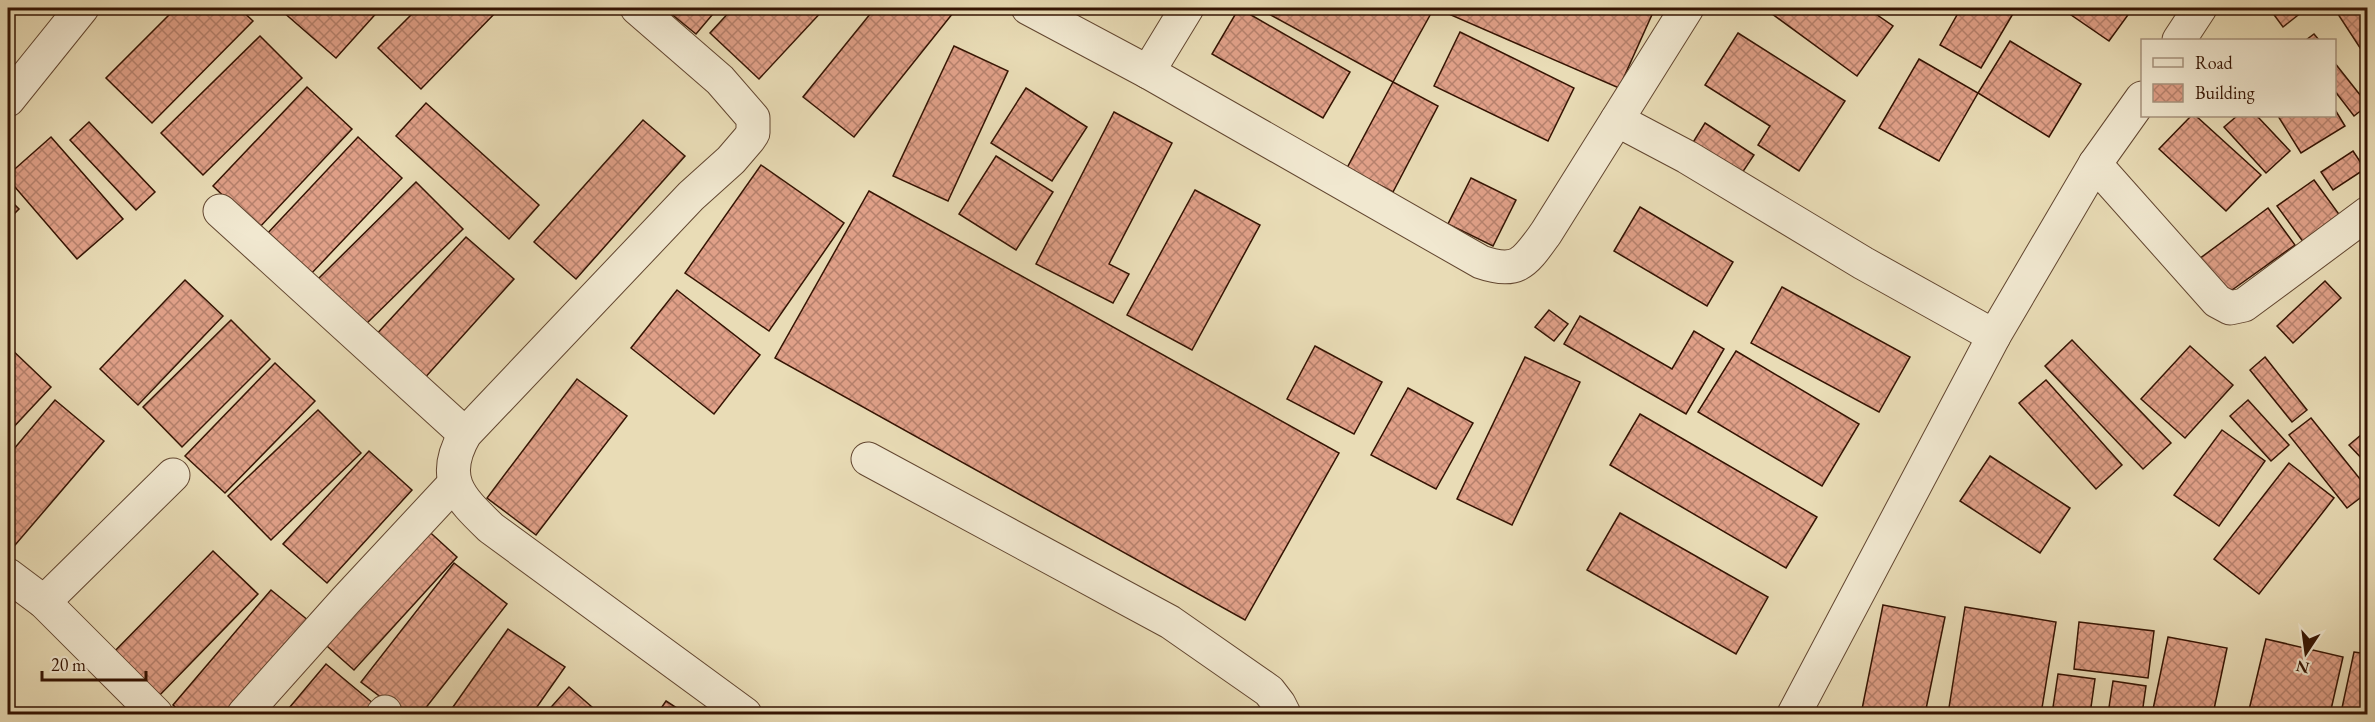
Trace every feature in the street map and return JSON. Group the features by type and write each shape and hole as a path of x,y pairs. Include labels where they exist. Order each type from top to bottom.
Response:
{"street":[{"path":"8,100 82,8"},
{"path":"637,8 720,80 753,118 753,133 731,160 691,196 465,434 455,455 454,484 465,503 491,528 745,714"},
{"path":"1028,8 1148,72 1481,261 1496,267 1520,265 1527,259 1546,233 1687,8"},
{"path":"1148,72 1187,8"},
{"path":"2180,39 2199,8"},
{"path":"1794,714 1994,336 2095,164 2141,99"},
{"path":"1617,120 1687,157 1863,263 1994,336"},
{"path":"2095,164 2217,301 2230,308 2244,305 2367,213"},
{"path":"220,212 465,434"},
{"path":"868,459 1170,622 1269,691 1284,714"},
{"path":"44,602 173,475"},
{"path":"244,714 454,484"},
{"path":"8,575 44,602 156,714"}],"building":[{"path":"8,8 19,8 8,19"},
{"path":"176,8 239,8 253,21 152,123 106,78"},
{"path":"255,8 268,8 261,14"},
{"path":"285,8 381,8 336,58 282,11"},
{"path":"418,8 500,8 421,89 378,48"},
{"path":"664,8 718,8 696,34"},
{"path":"733,8 825,8 759,79 710,33"},
{"path":"875,8 957,8 854,137 803,97"},
{"path":"1239,8 1350,72 1323,118 1212,54"},
{"path":"1258,8 1434,8 1393,82"},
{"path":"1446,8 1655,8 1619,88 1444,12"},
{"path":"1764,8 1867,8 1893,26 1857,76"},
{"path":"1961,8 2006,8 2014,12 1981,68 1940,45"},
{"path":"2061,8 2133,8 2109,41"},
{"path":"2269,8 2298,8 2302,12 2283,27"},
{"path":"2334,8 2368,8 2368,60"},
{"path":"1460,32 1574,88 1548,141 1434,86"},
{"path":"1738,33 1845,101 1799,171 1758,145 1770,126 1705,85"},
{"path":"2314,34 2318,39 2307,39"},
{"path":"260,36 302,78 203,175 161,133"},
{"path":"2010,41 2081,84 2049,137 1978,93"},
{"path":"954,46 1008,71 948,201 893,176"},
{"path":"1919,59 1978,93 1939,161 1879,128"},
{"path":"2336,65 2368,105 2354,116 2336,93"},
{"path":"1393,82 1438,106 1393,192 1347,168"},
{"path":"307,87 352,129 258,229 213,186"},
{"path":"1026,88 1087,127 1052,181 991,143"},
{"path":"426,103 539,205 509,239 396,136"},
{"path":"2336,111 2345,126 2301,153 2279,117 2336,117"},
{"path":"1114,112 1172,143 1109,264 1129,274 1113,303 1036,264"},
{"path":"2190,117 2197,117 2261,175 2226,211 2159,149"},
{"path":"2236,117 2258,117 2290,151 2266,173 2224,127"},
{"path":"643,120 685,156 576,279 534,242"},
{"path":"89,122 155,192 136,210 70,140"},
{"path":"1705,123 1754,155 1740,176 1692,144"},
{"path":"51,137 123,219 77,259 8,179 8,175"},
{"path":"358,137 402,178 309,276 266,235"},
{"path":"2353,151 2365,169 2333,190 2321,172"},
{"path":"996,156 1053,192 1016,250 959,214"},
{"path":"761,165 844,223 769,331 685,273"},
{"path":"1471,178 1516,200 1493,246 1448,224"},
{"path":"2314,180 2341,217 2304,243 2277,206"},
{"path":"416,182 463,229 363,327 317,280"},
{"path":"1195,190 1260,225 1192,350 1127,315"},
{"path":"869,191 1339,453 1245,620 775,358"},
{"path":"8,198 19,209 8,220"},
{"path":"1640,207 1733,262 1707,306 1614,251"},
{"path":"2268,208 2295,245 2225,295 2199,259"},
{"path":"466,237 514,279 422,381 374,337"},
{"path":"185,280 223,316 138,405 100,369"},
{"path":"2325,281 2341,298 2293,343 2277,326"},
{"path":"1782,287 1910,357 1879,412 1751,343"},
{"path":"677,290 760,355 714,414 631,348"},
{"path":"1549,310 1568,324 1554,341 1535,327"},
{"path":"1580,316 1672,369 1694,331 1724,349 1686,414 1564,344"},
{"path":"231,320 270,359 182,447 143,407"},
{"path":"2072,340 2171,443 2143,469 2045,366"},
{"path":"8,346 51,387 8,433"},
{"path":"1315,346 1382,382 1354,434 1287,399"},
{"path":"2190,346 2233,385 2185,438 2141,399"},
{"path":"1736,351 1859,424 1822,486 1698,412"},
{"path":"1525,357 1580,382 1512,525 1457,499"},
{"path":"2265,357 2307,410 2292,422 2250,370"},
{"path":"275,363 315,401 225,493 185,456"},
{"path":"577,379 627,416 536,535 487,498"},
{"path":"2046,380 2122,465 2096,489 2019,403"},
{"path":"1408,388 1473,423 1436,489 1371,455"},
{"path":"55,400 104,441 10,551 8,549 8,456"},
{"path":"2248,400 2289,445 2271,461 2230,416"},
{"path":"318,410 361,453 271,540 228,496"},
{"path":"1640,414 1817,517 1786,568 1610,465"},
{"path":"2311,418 2368,489 2368,492 2347,508 2289,435"},
{"path":"2368,429 2368,465 2349,445"},
{"path":"2222,430 2265,461 2219,526 2174,495"},
{"path":"369,451 412,490 327,583 283,544"},
{"path":"1990,456 2070,508 2040,553 1960,501"},
{"path":"2289,463 2334,498 2259,594 2214,559"},
{"path":"1620,513 1768,597 1736,654 1587,570"},
{"path":"422,525 457,557 354,670 319,639"},
{"path":"213,551 258,594 155,700 110,656"},
{"path":"454,563 507,604 421,714 403,714 361,682"},
{"path":"271,590 309,621 230,714 183,714 173,705"},
{"path":"1883,605 1945,617 1925,714 1861,714"},
{"path":"1965,607 2056,622 2041,714 1948,714"},
{"path":"2079,622 2154,631 2148,678 2074,669"},
{"path":"508,629 565,667 532,714 448,714"},
{"path":"2168,637 2227,648 2213,714 2152,714"},
{"path":"2266,639 2343,657 2330,714 2248,714"},
{"path":"2354,652 2368,654 2368,714 2342,708"},
{"path":"326,664 380,709 376,714 284,714"},
{"path":"2058,674 2095,679 2090,714 2052,714"},
{"path":"2113,681 2146,686 2142,714 2108,714"},
{"path":"569,687 600,714 545,714"},
{"path":"666,701 686,714 657,714"}]}
